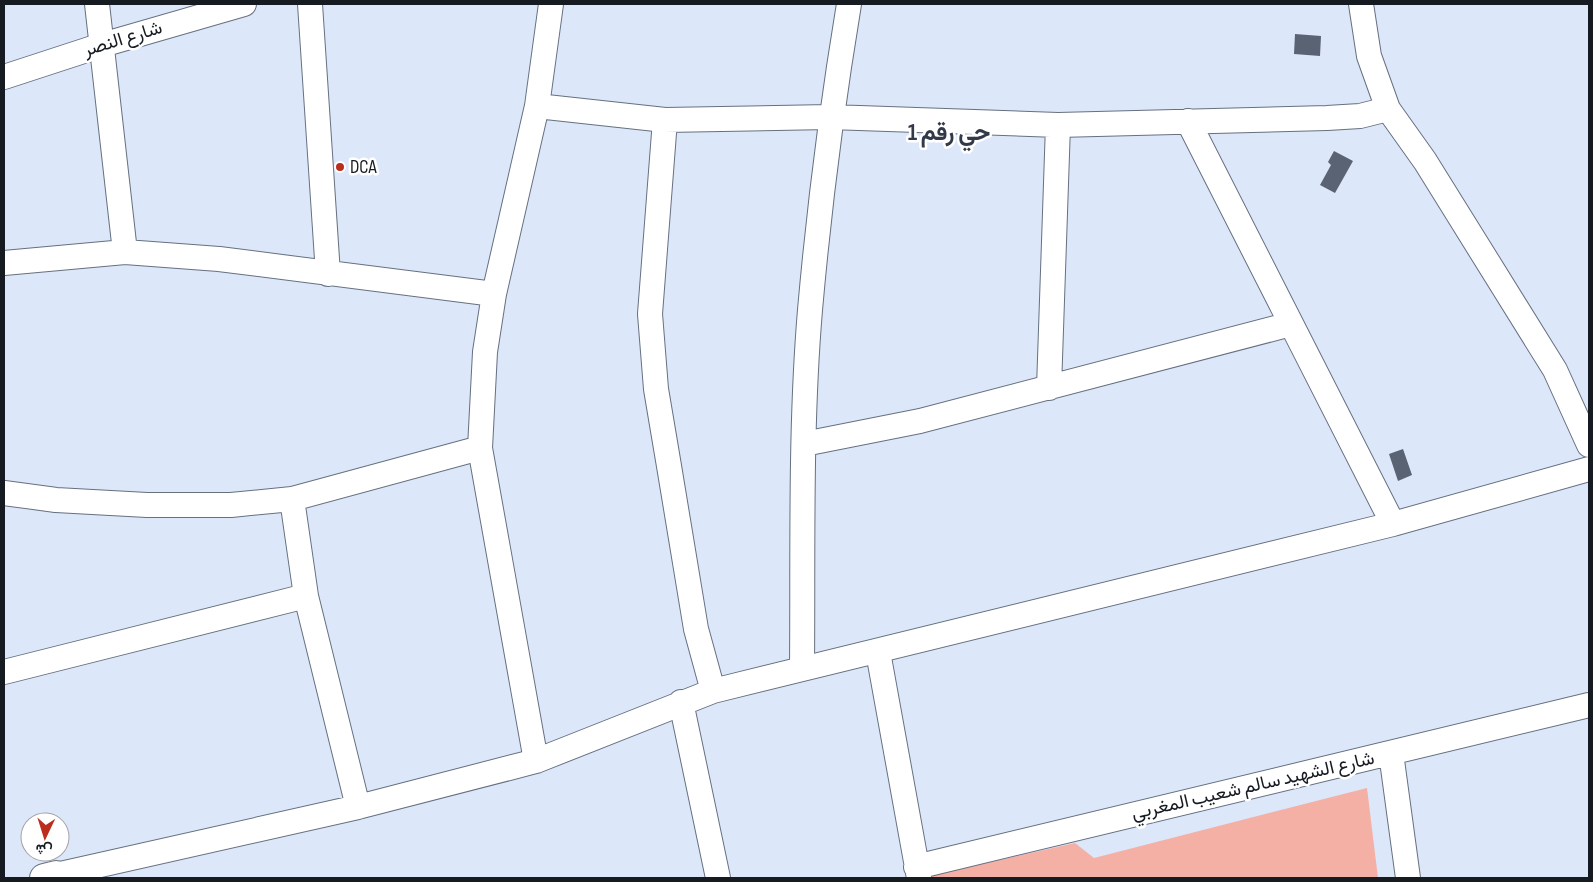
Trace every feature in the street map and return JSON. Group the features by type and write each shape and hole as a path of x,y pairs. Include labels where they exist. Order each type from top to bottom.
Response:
{"street":[{"path":"97,4 125,252"},
{"name":"شارع النصر","path":"4,77 102,45 244,4"},
{"path":"310,4 328,274"},
{"path":"536,762 480,448 485,352 494,294 537,106 551,4"},
{"path":"802,668 804,444 810,312 830,117 849,4"},
{"path":"1361,4 1369,56 1388,109 1425,161 1555,370 1589,445"},
{"path":"537,106 665,120 830,117 1058,125 1327,118 1360,116 1388,109"},
{"path":"665,120 650,314 656,389 696,629 713,691"},
{"path":"1188,122 1393,524"},
{"path":"1049,388 1058,125"},
{"path":"4,263 125,252 219,259 494,294"},
{"path":"804,444 920,421 1291,324"},
{"path":"4,493 56,500 147,506 231,505 292,499 480,448"},
{"path":"52,877 358,807 536,762 681,702 713,691 1393,524 1589,469"},
{"path":"292,499 306,596 358,807"},
{"path":"4,672 306,596"},
{"path":"878,652 917,872"},
{"path":"681,702 718,878"},
{"name":"شارع الشهيد سالم شعيب المغربي","path":"917,872 1589,705"},
{"path":"1391,753 1408,878"}],"shaded area":[{"path":"1367,788 1378,878 928,878 928,876 1075,843 1094,858"}],"building":[{"path":"1295,34 1321,36 1320,56 1294,54"},
{"path":"1334,151 1353,161 1335,193 1320,185 1331,165 1328,162"},
{"path":"1403,449 1412,475 1398,481 1389,454"}],"place":[{"name":"DCA","path":"340,167"}],"district":[{"name":"حي رقم 1","path":"949,132"}]}
